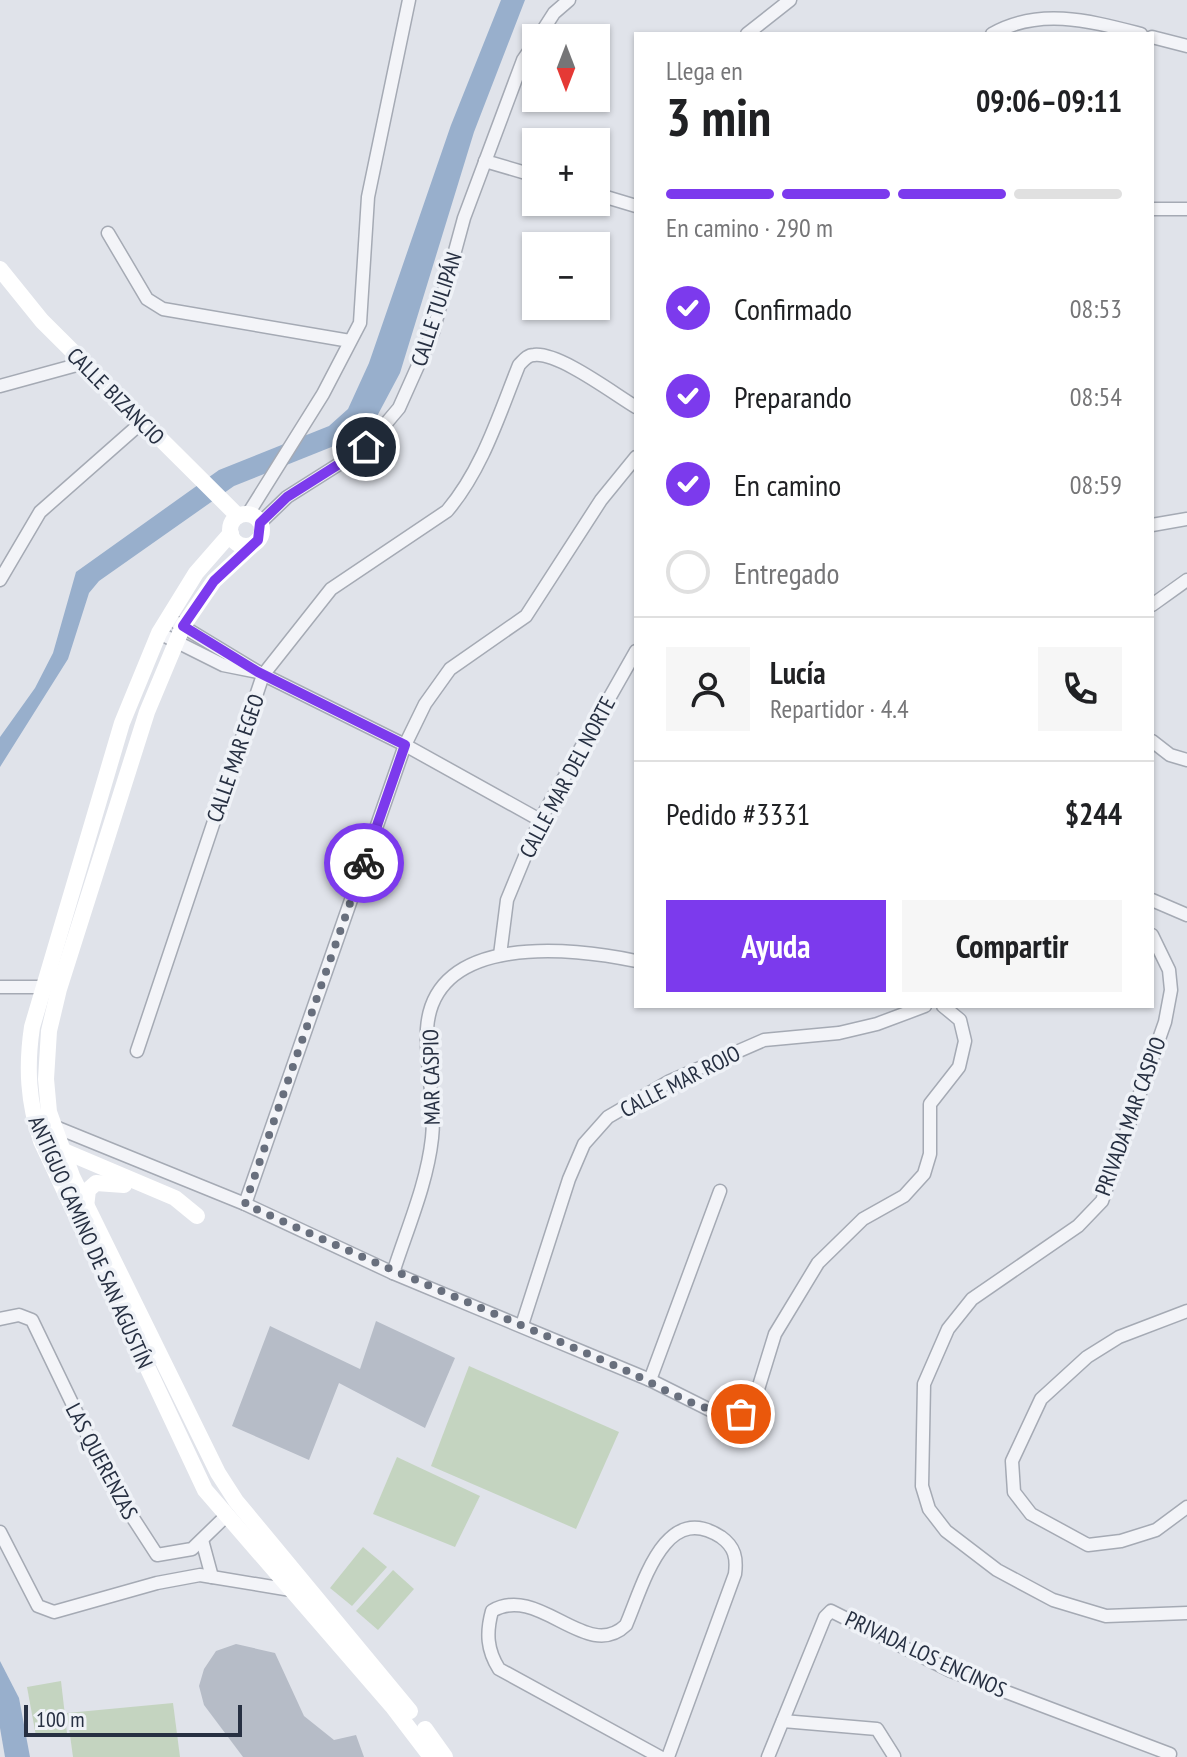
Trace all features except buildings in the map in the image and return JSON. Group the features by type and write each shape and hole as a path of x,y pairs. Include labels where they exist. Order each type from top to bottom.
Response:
{"street":[{"path":"231,533 240,545 258,540 249,518 272,474 323,394 360,323 364,301 368,197 409,0"},
{"name":"CALLE TULIPÁN","path":"547,24 569,0"},
{"path":"750,32 790,0"},
{"path":"996,32 1008,25 1035,19 1069,18 1132,32"},
{"path":"1154,38 1187,46"},
{"name":"CALLE TULIPÁN","path":"249,518 366,447 399,408 433,332 464,218 522,63"},
{"path":"485,161 522,172"},
{"path":"610,198 634,205"},
{"path":"1154,209 1187,209"},
{"path":"108,233 147,299 163,309 350,341"},
{"name":"CALLE BIZANCIO","path":"0,269 141,423 249,518"},
{"name":"CALLE MAR EGEO","path":"137,1051 260,673 331,589 453,505 477,465 519,365 526,357 546,356 634,406"},
{"path":"0,395 6,385 84,363"},
{"path":"0,580 40,512 141,423"},
{"path":"245,1204 405,745 425,704 450,669 526,616 601,500 634,459"},
{"name":"ANTIGUO CAMINO DE SAN AGUSTÍN","path":"249,518 232,524 231,533 196,573 108,763 40,987 27,1056 34,1120 197,1477 225,1517 445,1757"},
{"path":"1154,525 1187,519"},
{"name":"ANTIGUO CAMINO DE SAN AGUSTÍN","path":"258,540 214,581 171,630 56,999 49,1031 46,1079 53,1125 86,1207 218,1473 236,1501 396,1702 431,1757"},
{"path":"1154,604 1187,580"},
{"path":"171,630 238,670 260,673 405,745 540,820"},
{"name":"CALLE MAR DEL NORTE","path":"500,955 507,900 540,820 634,655"},
{"path":"1154,743 1170,755 1187,760"},
{"path":"1154,901 1187,915"},
{"name":"PRIVADA MAR CASPIO","path":"1154,939 1169,970 1171,990 1165,1022 1102,1201 1078,1226 972,1299 948,1329 924,1384 922,1486 929,1509 946,1531 997,1570 1053,1600 1106,1616 1187,1613"},
{"name":"MAR CASPIO","path":"393,1273 426,1169 432,1138 427,1028 438,991 451,976 500,955 552,950 634,961"},
{"path":"0,987 40,987"},
{"name":"CALLE MAR ROJO","path":"522,1325 579,1156 584,1144 608,1117 670,1081 764,1040 839,1033 877,1024 914,1008"},
{"path":"34,1120 245,1204 393,1273 650,1380 716,1413 741,1414 755,1399 775,1334 818,1263 863,1219 904,1196 924,1174 930,1154 930,1104 959,1067 965,1041 960,1020 945,1008"},
{"path":"41,1141 175,1198 197,1216"},
{"path":"86,1207 88,1190 96,1183 124,1185"},
{"path":"650,1380 720,1191"},
{"path":"1187,1311 1119,1337 1087,1357 1041,1399 1012,1461 1014,1492 1031,1514 1088,1545 1121,1541 1156,1530 1187,1507"},
{"name":"LAS QUERENZAS","path":"0,1319 19,1315 32,1320 111,1484 157,1555 164,1557 192,1549 225,1517"},
{"path":"668,1757 728,1601 737,1558 729,1543 714,1533 696,1528 682,1527 671,1534 659,1550 626,1625 618,1632 592,1635 521,1603 506,1603 492,1611 488,1626 491,1656 499,1669 654,1756 672,1743"},
{"path":"0,1532 38,1606 54,1612 157,1583 200,1575 291,1590"},
{"path":"202,1540 212,1577"},
{"name":"PRIVADA LOS ENCINOS","path":"768,1757 825,1617 831,1611 951,1671 1170,1754"},
{"path":"783,1721 877,1729 894,1756"}],"green space":[{"path":"469,1366 619,1432 576,1529 431,1466"},
{"path":"397,1457 480,1496 455,1547 373,1514"},
{"path":"363,1547 387,1567 352,1606 330,1588"},
{"path":"393,1570 414,1589 378,1630 356,1611"},
{"path":"61,1681 67,1733 36,1736 27,1687"},
{"path":"173,1703 180,1757 73,1757 67,1713"}],"water":[{"path":"501,0 525,0 474,132 400,373 375,420 344,442 234,486 99,581 89,593 68,659 0,767 0,737 35,688 53,653 76,572 219,470 329,426 348,409 369,363 451,125"},
{"path":"0,1661 19,1698 30,1757 5,1757 0,1728"}],"way so far":[{"path":"364,863 245,1204 393,1273 650,1380 716,1413 741,1414"}],"route":[{"path":"364,863 405,745 258,672 183,626 214,581 261,536 260,523 287,497 366,447"}]}
